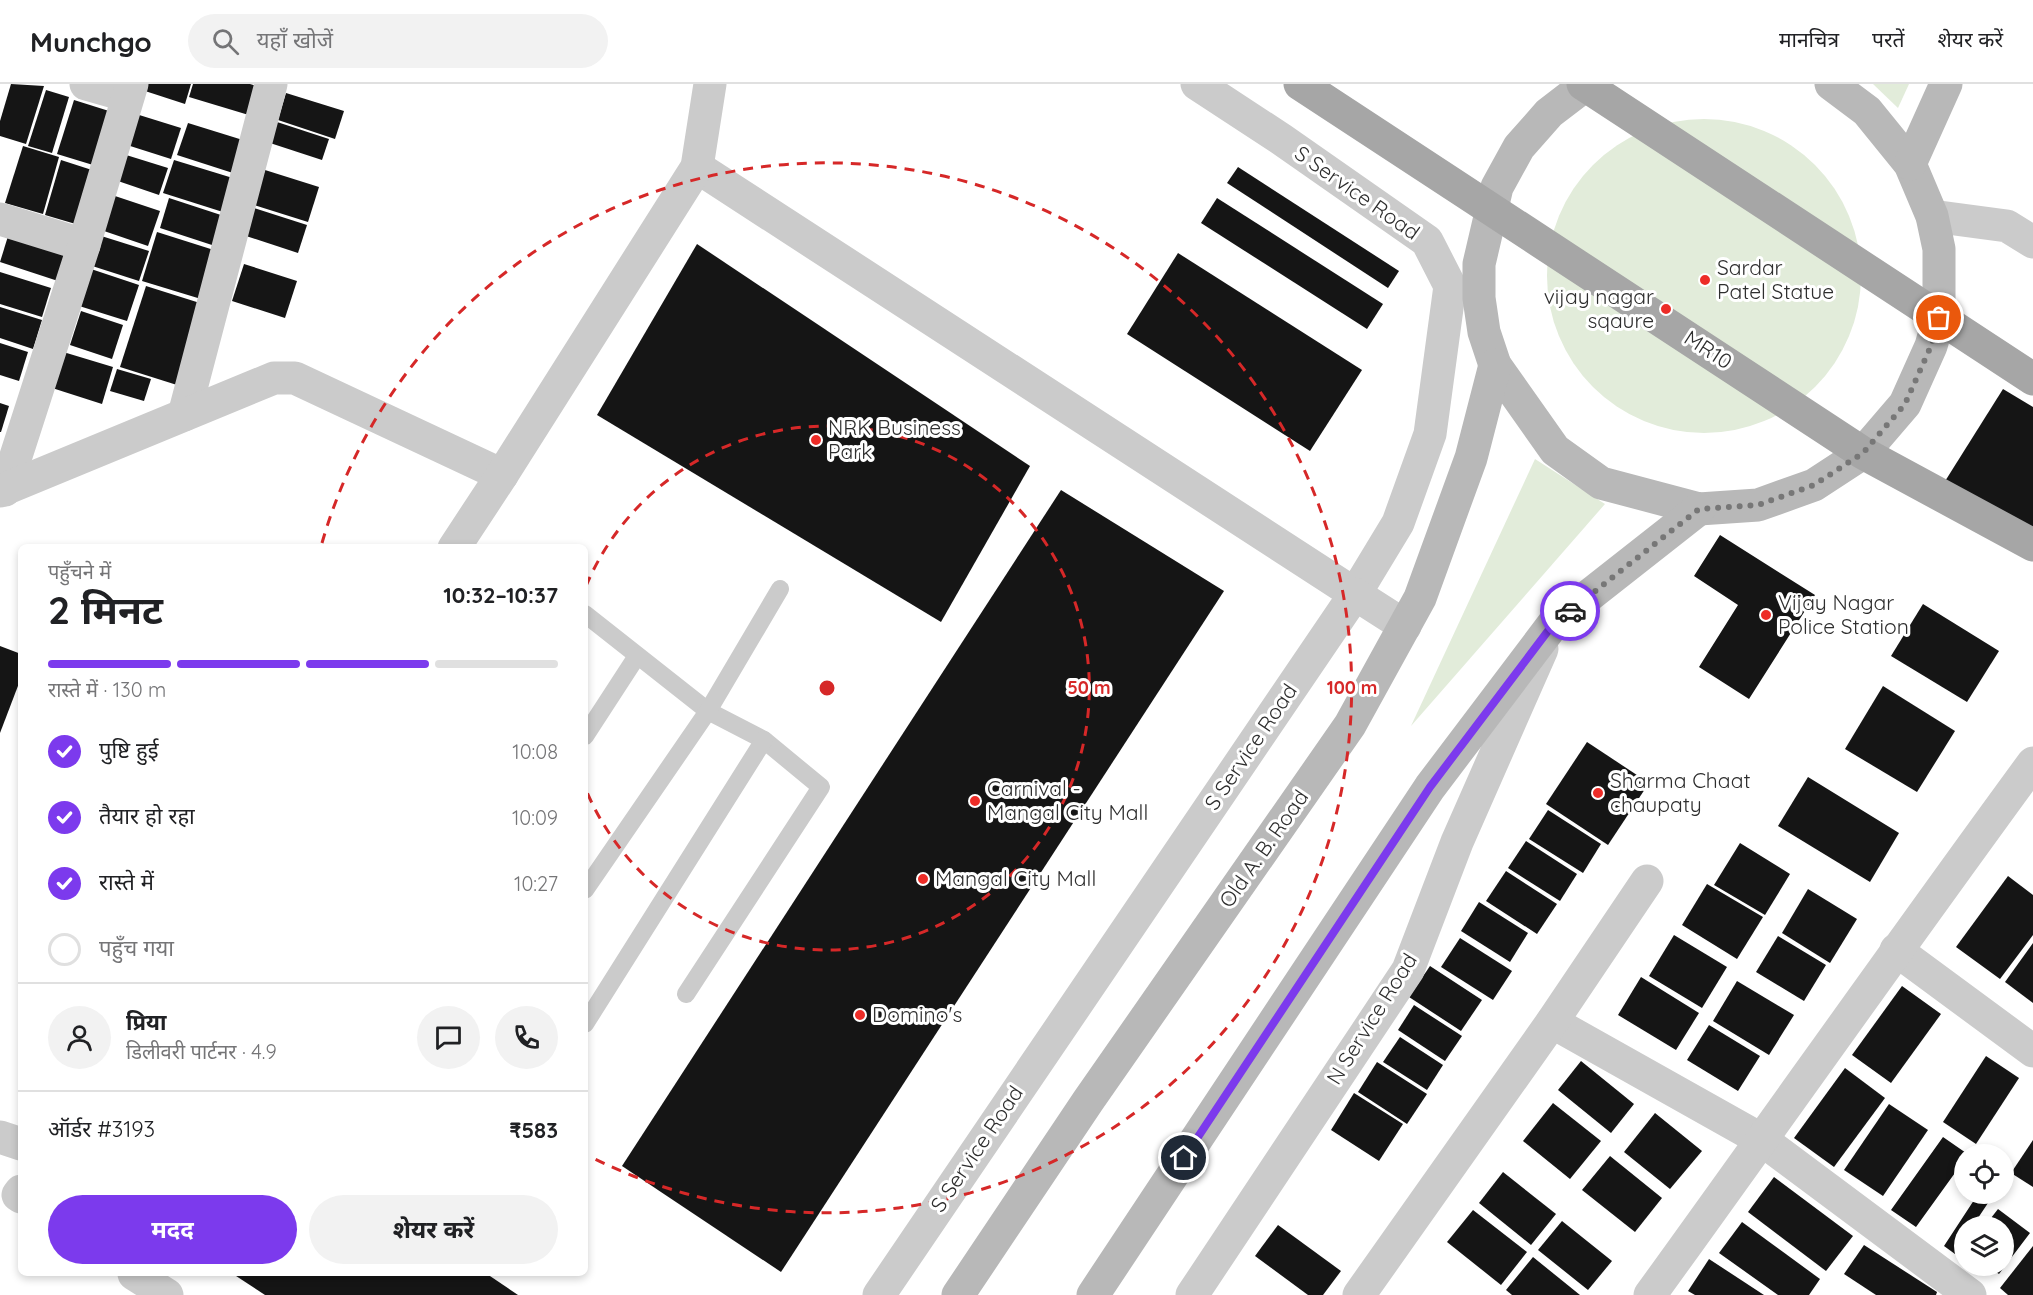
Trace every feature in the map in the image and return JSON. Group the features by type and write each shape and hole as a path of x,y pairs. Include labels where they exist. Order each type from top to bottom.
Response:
{"main road":[{"name":"MR10","path":"1300,84 1491,207 1863,453 2033,545"},
{"path":"1831,84 1867,111 1910,164 1932,216 1939,249 1939,318 1931,346 1905,404 1863,453 1814,485 1758,505 1699,509 1601,483 1555,450 1495,365 1484,332 1479,298 1479,264 1497,187 1519,147 1549,113 1585,84 1939,318 2033,379"},
{"path":"1910,164 1946,84"},
{"name":"Old A. B. Road","path":"958,1295 1088,1101 1350,725 1420,598 1471,458 1495,365"},
{"path":"1093,1295 1430,787 1554,623 1699,509"}],"street":[{"path":"3,490 84,245 130,90 86,84"},
{"path":"184,415 271,84"},
{"path":"464,544 502,475 698,167 710,84"},
{"name":"S Service Road","path":"879,1295 1355,594 1398,524 1430,434 1450,286 1427,241 1281,139 1197,84"},
{"path":"698,167 1405,626"},
{"path":"1932,216 2007,226 2033,242"},
{"path":"0,219 84,245"},
{"path":"3,490 274,378 295,378 502,475"},
{"name":"N Service Road","path":"1192,1295 1408,970 1457,842 1554,623"},
{"path":"1650,1295 1896,950 2030,773"},
{"path":"1359,1295 1552,1022 1647,881"},
{"path":"1896,950 2033,1051"},
{"path":"1552,1022 1762,1140 1970,1295"},
{"path":"0,1137 18,1143"},
{"path":"138,1276 167,1295"}],"lane":[{"path":"588,886 708,711 780,589"},
{"path":"588,616 708,711 764,740 821,787 686,994"},
{"path":"588,731 638,656"},
{"path":"588,1019 764,740"}],"green space":[{"path":"1873,84 1909,84 1898,108"},
{"path":"1704,119 1735,122 1764,131 1791,146 1815,165 1834,189 1849,216 1858,245 1861,276 1858,307 1849,336 1834,363 1815,387 1791,406 1764,421 1735,430 1704,433 1673,430 1644,421 1617,406 1593,387 1574,363 1559,336 1550,307 1547,276 1550,245 1559,216 1574,189 1593,165 1617,146 1644,131 1673,122"},
{"path":"1535,459 1605,504 1411,726"}],"building":[{"path":"11,84 44,86 26,144 0,136 0,121"},
{"path":"144,84 191,84 185,104 142,90"},
{"path":"193,84 250,84 261,87 252,116 189,97"},
{"path":"46,90 69,97 52,153 28,146"},
{"path":"286,93 344,111 335,139 278,120"},
{"path":"74,100 109,111 93,165 57,154"},
{"path":"136,114 181,128 171,159 127,145"},
{"path":"277,122 329,139 322,160 270,143"},
{"path":"188,123 246,141 236,174 177,155"},
{"path":"23,146 59,157 43,214 5,203"},
{"path":"123,154 168,168 159,195 115,180"},
{"path":"61,160 95,171 79,225 45,215"},
{"path":"174,160 236,179 226,213 163,193"},
{"path":"1238,167 1399,271 1388,288 1227,183"},
{"path":"265,170 319,187 308,222 254,205"},
{"path":"115,196 160,211 148,246 104,231"},
{"path":"169,198 224,216 215,246 160,228"},
{"path":"1217,198 1383,304 1367,329 1201,223"},
{"path":"251,207 307,225 298,253 243,235"},
{"path":"157,232 217,251 201,299 142,281"},
{"path":"9,233 68,252 58,281 0,262"},
{"path":"95,234 149,251 139,281 86,264"},
{"name":"NRK Business Park","path":"697,244 1030,466 941,622 597,415"},
{"path":"1178,253 1362,370 1310,451 1127,334"},
{"path":"244,264 297,281 285,318 232,301"},
{"path":"88,268 139,285 127,321 76,305"},
{"path":"0,272 51,288 42,317 0,304"},
{"path":"146,286 203,304 177,385 120,367"},
{"path":"0,307 42,320 33,349 0,338"},
{"path":"81,311 123,325 112,359 70,345"},
{"path":"0,343 28,352 19,381 0,375"},
{"path":"60,351 113,367 102,404 49,387"},
{"path":"117,369 151,379 144,401 110,391"},
{"path":"2003,389 2033,407 2033,542 1942,486"},
{"path":"0,403 9,406 1,432 0,432"},
{"name":"Mangal City Mall","path":"1061,490 1224,591 781,1272 622,1166"},
{"path":"1720,535 1815,595 1749,699 1699,667 1738,605 1694,576"},
{"path":"1923,604 1999,651 1967,702 1891,656"},
{"path":"0,646 18,653 18,686 0,733"},
{"path":"1883,686 1955,731 1917,792 1845,749"},
{"name":"Sharma Chaat chaupaty","path":"1587,742 1649,783 1608,845 1546,804"},
{"path":"1808,777 1899,833 1870,882 1778,826"},
{"path":"1548,810 1601,844 1583,873 1529,839"},
{"path":"1526,841 1577,874 1560,901 1508,868"},
{"path":"1740,843 1790,874 1765,915 1714,885"},
{"path":"1506,871 1557,904 1537,934 1486,901"},
{"path":"2008,876 2033,895 2033,935 2000,979 1956,947"},
{"path":"1707,884 1763,917 1737,959 1682,925"},
{"path":"1808,889 1857,919 1830,963 1782,933"},
{"path":"1479,902 1528,933 1510,962 1461,931"},
{"path":"1674,935 1727,967 1702,1008 1649,976"},
{"path":"1778,936 1826,965 1804,1001 1756,972"},
{"path":"1460,938 1512,971 1493,1000 1441,967"},
{"path":"2033,943 2033,1003 2005,982"},
{"path":"1430,966 1482,1000 1461,1031 1409,997"},
{"path":"1641,977 1699,1013 1676,1050 1618,1015"},
{"path":"1737,981 1794,1015 1769,1055 1713,1021"},
{"path":"1902,986 1941,1014 1891,1083 1852,1055"},
{"path":"1414,1005 1462,1036 1445,1061 1398,1030"},
{"path":"1709,1025 1760,1056 1738,1091 1687,1060"},
{"path":"1400,1037 1443,1065 1427,1090 1383,1062"},
{"path":"1986,1056 2019,1078 1976,1144 1943,1122"},
{"path":"1581,1061 1634,1104 1611,1133 1558,1090"},
{"path":"1377,1062 1427,1094 1407,1124 1358,1092"},
{"path":"1845,1068 1885,1098 1834,1167 1794,1138"},
{"path":"1354,1093 1403,1124 1379,1161 1331,1130"},
{"path":"1553,1103 1601,1141 1570,1179 1523,1141"},
{"path":"1889,1104 1928,1130 1883,1196 1844,1170"},
{"path":"1655,1113 1702,1151 1670,1189 1624,1152"},
{"path":"1943,1137 1954,1145 1954,1174 1916,1227 1891,1210"},
{"path":"2033,1140 2033,1187 2014,1175 2014,1168"},
{"path":"1610,1156 1662,1198 1635,1232 1582,1190"},
{"path":"1503,1172 1556,1214 1531,1245 1479,1203"},
{"path":"1774,1177 1853,1236 1826,1271 1748,1212"},
{"path":"1971,1204 1987,1204 1979,1216 1964,1216"},
{"path":"1998,1209 2007,1216 1993,1216"},
{"path":"1473,1210 1527,1252 1501,1285 1447,1242"},
{"path":"1562,1221 1612,1261 1588,1290 1538,1250"},
{"path":"2014,1221 2030,1233 2014,1254"},
{"path":"1742,1222 1820,1279 1809,1295 1778,1295 1719,1253"},
{"path":"1278,1225 1341,1271 1323,1295 1308,1295 1255,1256"},
{"path":"1954,1231 1954,1253 1944,1246"},
{"path":"1864,1245 1937,1292 1936,1295 1876,1295 1844,1274"},
{"path":"2033,1246 2033,1295 2008,1295 2000,1288 2009,1276 2014,1276 2014,1270"},
{"path":"1533,1257 1580,1295 1512,1295 1506,1290"},
{"path":"1709,1259 1764,1295 1695,1295 1688,1291"},
{"path":"236,1276 490,1276 518,1295 265,1295"}],"way so far":[{"path":"1570,611 1699,509 1758,505 1814,485 1863,453 1905,404 1931,346 1939,318"}],"place":[{"name":"Sardar Patel Statue","path":"1705,280"},
{"name":"vijay nagar sqaure","path":"1666,309"},
{"name":"NRK Business Park","path":"816,440"},
{"name":"Vijay Nagar Police Station","path":"1766,615"},
{"name":"Sharma Chaat chaupaty","path":"1598,793"},
{"name":"Carnival - Mangal City Mall","path":"975,801"},
{"name":"Mangal City Mall","path":"923,879"},
{"name":"Domino's","path":"860,1015"}],"route":[{"path":"1184,1158 1430,787 1554,623 1570,611"}]}
